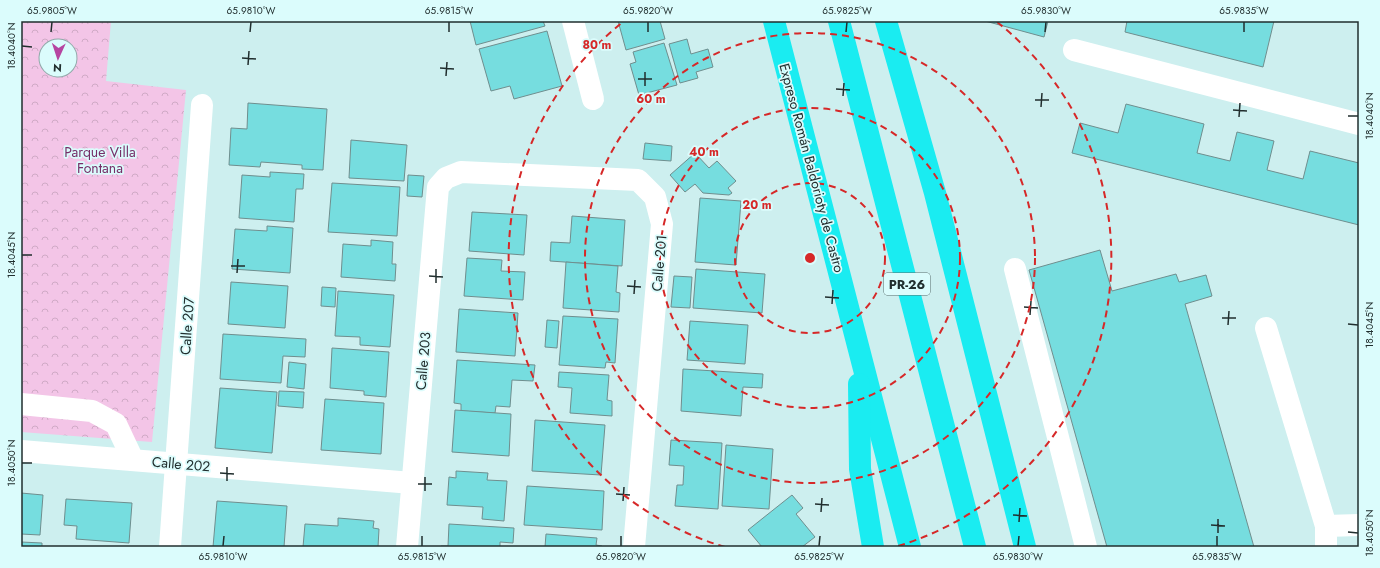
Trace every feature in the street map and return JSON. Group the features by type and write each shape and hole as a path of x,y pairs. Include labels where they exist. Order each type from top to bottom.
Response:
{"highway":[{"name":"Expreso Román Baldorioty de Castro","path":"774,21 910,547"},
{"name":"PR-26","path":"840,21 975,547"},
{"path":"886,21 935,193 1025,547"},
{"path":"859,349 860,469 873,547"}],"street":[{"path":"573,21 593,99"},
{"path":"1074,50 1359,124"},
{"name":"Calle 207","path":"170,547 202,106"},
{"name":"Calle 201","path":"446,178 460,172 638,180 655,197 662,224 634,547"},
{"name":"Calle 203","path":"407,547 438,187 446,178"},
{"path":"1015,269 1086,547"},
{"path":"1266,328 1326,537 1359,525"},
{"path":"21,404 92,411 116,424 133,460"},
{"name":"Calle 202","path":"21,451 412,483"}],"green space":[{"name":"Parque Villa Fontana","path":"21,21 111,21 106,81 186,90 152,442 21,432"}],"building":[{"path":"470,21 543,21 545,26 476,45"},
{"path":"618,21 660,21 665,39 626,50"},
{"path":"985,21 1048,21 1044,37"},
{"path":"1127,21 1274,21 1263,67 1125,32"},
{"path":"547,31 562,86 514,99 510,86 491,91 479,49"},
{"path":"687,39 691,54 708,49 713,67 696,72 698,78 680,83 669,44"},
{"path":"664,43 677,85 639,95 630,64 636,62 633,52"},
{"path":"248,103 327,109 323,170 302,169 302,165 261,162 260,167 229,165 231,128 247,129"},
{"path":"1126,104 1204,124 1197,153 1230,161 1237,132 1274,141 1267,170 1303,179 1310,151 1359,163 1359,225 1072,153 1080,123 1118,133"},
{"path":"351,140 407,145 404,181 349,178"},
{"path":"645,143 672,146 671,161 643,159"},
{"path":"695,153 709,168 717,161 736,181 728,188 732,193 729,195 703,193 695,184 685,192 670,175"},
{"path":"270,172 304,174 303,189 296,189 294,222 239,218 242,175 270,177"},
{"path":"408,175 424,176 422,197 407,196"},
{"path":"332,183 400,187 397,236 328,232"},
{"path":"700,198 741,201 736,265 695,262"},
{"path":"472,212 527,215 524,255 469,251"},
{"path":"572,216 625,220 622,266 550,261 551,242 570,243"},
{"path":"267,226 293,228 290,273 232,269 235,229 267,231"},
{"path":"371,240 393,242 392,264 396,264 395,281 341,277 343,244 371,246"},
{"path":"1100,250 1112,291 1176,274 1179,282 1206,275 1212,296 1185,304 1254,547 1107,547 1029,270"},
{"path":"467,258 502,260 501,271 525,272 523,300 464,296"},
{"path":"566,262 618,266 616,292 620,293 619,312 563,308"},
{"path":"696,269 765,274 762,313 693,308"},
{"path":"674,276 692,277 690,308 671,307"},
{"path":"231,282 288,286 285,328 228,324"},
{"path":"322,287 336,288 335,307 321,306"},
{"path":"338,291 394,295 390,347 360,345 360,337 335,336"},
{"path":"459,309 518,313 515,356 456,352"},
{"path":"563,316 618,319 615,363 606,362 605,368 559,365"},
{"path":"547,320 559,321 557,348 545,347"},
{"path":"690,321 748,325 745,364 687,360"},
{"path":"223,334 306,339 305,357 283,356 281,383 220,379"},
{"path":"332,348 389,352 386,397 364,395 364,391 330,388"},
{"path":"457,360 535,365 533,381 512,380 510,407 496,406 495,413 461,411 461,404 454,403"},
{"path":"289,362 306,364 304,389 287,387"},
{"path":"683,369 763,374 762,388 743,387 741,416 681,411"},
{"path":"559,372 609,375 607,400 612,401 612,416 570,413 572,388 558,387"},
{"path":"220,388 277,392 272,453 215,448"},
{"path":"279,391 304,392 303,408 278,406"},
{"path":"325,399 384,403 381,454 321,450"},
{"path":"455,410 511,414 509,456 452,452"},
{"path":"535,420 605,425 601,475 532,471"},
{"path":"671,440 722,443 718,509 675,506 677,485 683,485 684,466 669,465"},
{"path":"726,445 773,449 769,509 722,506"},
{"path":"456,471 488,473 487,480 507,481 504,521 482,519 483,507 447,505 449,477 456,478"},
{"path":"527,486 604,491 602,530 524,525"},
{"path":"21,493 43,495 40,535 21,534"},
{"path":"792,495 803,508 796,514 815,537 802,547 762,547 748,530"},
{"path":"66,499 132,503 129,543 76,539 77,526 64,525"},
{"path":"217,501 287,506 284,547 213,547"},
{"path":"338,518 374,521 373,528 379,529 378,547 303,547 305,524 338,526"},
{"path":"449,524 514,528 513,543 500,542 500,547 441,547 448,546"},
{"path":"546,534 597,538 596,545 602,546 545,547"},
{"path":"21,542 42,543 42,547 21,547"}]}
